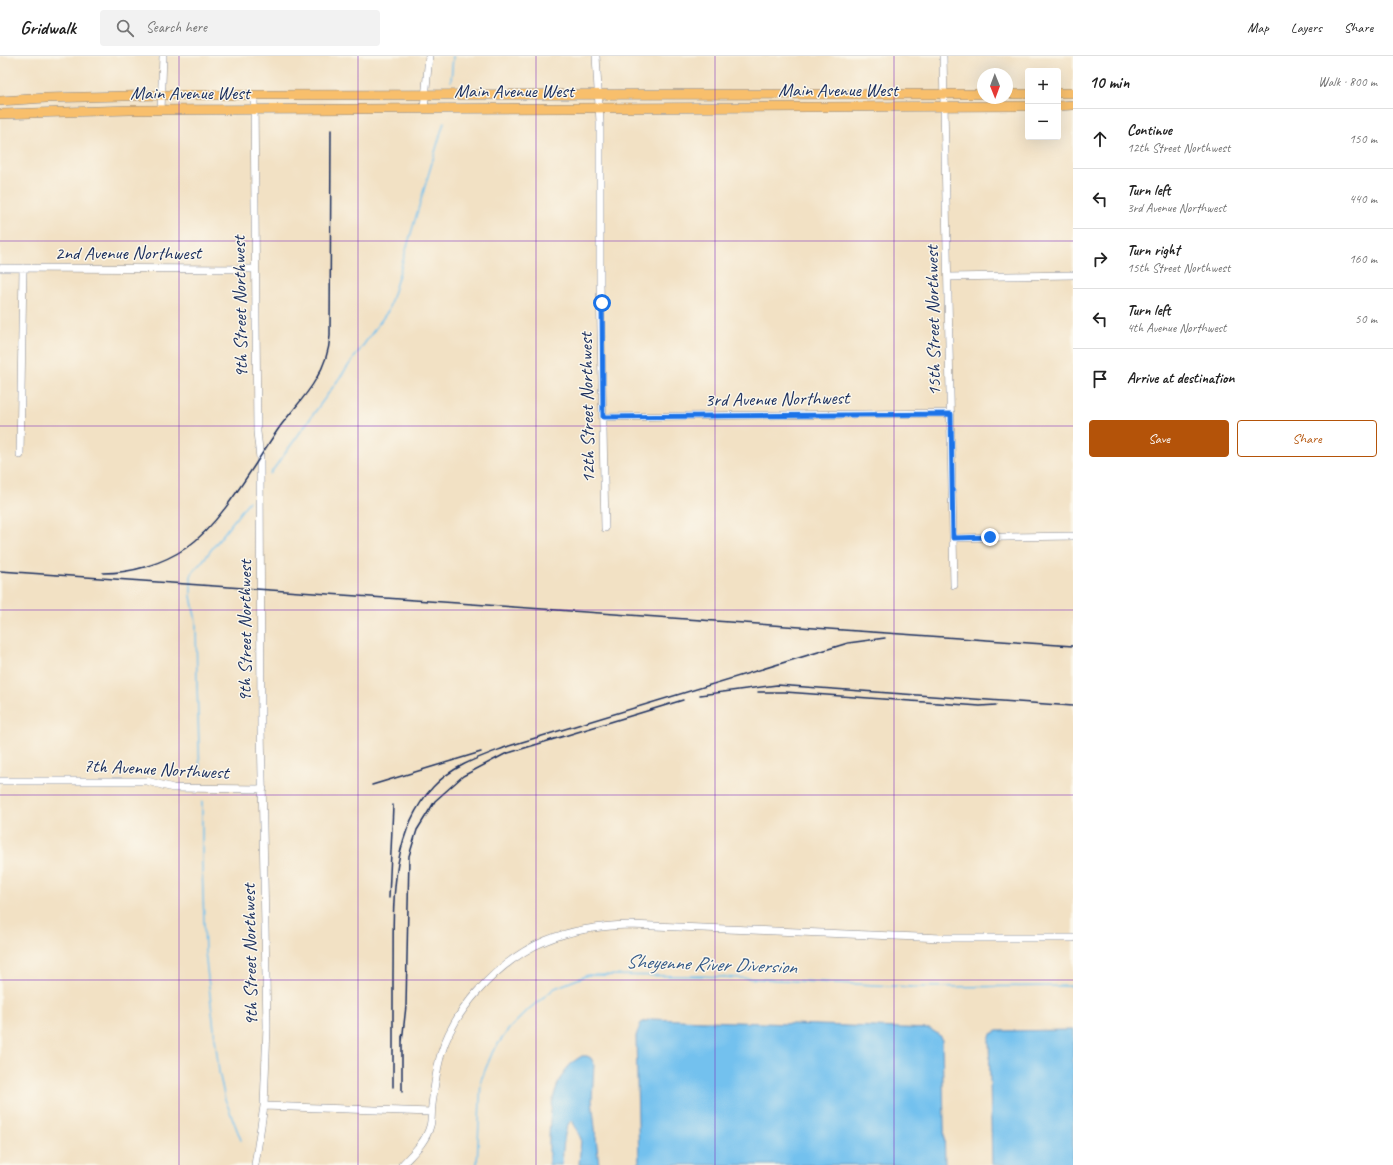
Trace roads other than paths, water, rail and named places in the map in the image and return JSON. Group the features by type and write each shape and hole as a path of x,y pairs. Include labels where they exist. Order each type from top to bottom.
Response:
{"main road":[{"path":"1061,93 1073,93"},
{"name":"Main Avenue West","path":"0,101 46,98 162,96 977,94"},
{"path":"1013,94 1025,94"},
{"path":"1061,106 1073,105"},
{"name":"Main Avenue West","path":"0,114 255,109 1025,106"}],"street":[{"path":"161,110 163,56"},
{"path":"424,109 424,96 429,56"},
{"name":"12th Street Northwest","path":"596,56 596,86 599,108 600,283 605,528"},
{"name":"15th Street Northwest","path":"943,56 954,585"},
{"name":"9th Street Northwest","path":"254,96 255,269 258,432 260,458 267,1026 264,1106 255,1165"},
{"name":"2nd Avenue Northwest","path":"0,268 255,269"},
{"path":"20,455 23,268"},
{"path":"948,278 1073,275"},
{"name":"3rd Avenue Northwest","path":"603,417 951,414"},
{"path":"953,538 1073,536"},
{"name":"7th Avenue Northwest","path":"0,781 147,781 173,788 263,789"},
{"path":"402,1165 420,1145 430,1126 435,1079 441,1053 451,1029 467,1004 487,980 508,961 532,946 577,930 602,926 630,925 942,938 1073,938"},
{"path":"264,1106 431,1112"}],"water":[{"path":"651,1019 930,1029 938,1034 942,1040 945,1165 639,1165 636,1036 641,1023"},
{"path":"1073,1030 1073,1165 992,1165 989,1039 991,1034 997,1031"},
{"path":"582,1056 591,1058 594,1064 592,1100 599,1165 579,1165 581,1139 572,1120 569,1123 565,1134 562,1165 549,1165 550,1120 556,1090 562,1076 570,1065"}],"waterway":[{"path":"451,81 453,56"},
{"path":"270,474 388,311 444,122"},
{"path":"200,775 196,622 191,596 191,576 193,571 201,563 249,501"},
{"path":"202,802 202,865 205,952 219,1072 225,1099 241,1140"},
{"name":"Sheyenne River Diversion","path":"477,1165 481,1080 493,1051 509,1029 529,1009 555,988 588,975 701,976 912,987 1073,986"}],"railway":[{"path":"103,573 114,573 136,569 157,563 177,554 200,537 237,492 279,428 308,392 319,374 324,364 330,336 331,130"},
{"path":"0,571 1073,646"},
{"path":"393,1087 393,926 396,876 400,852 407,828 418,807 441,779 469,762 509,746 848,643 885,638"},
{"path":"700,695 777,685 1073,706"},
{"path":"758,692 785,692 980,706 996,705"},
{"path":"402,1042 406,1006 409,856 417,830 435,801 463,776 505,754 683,700"},
{"path":"372,785 481,752"},
{"path":"389,898 393,805"},
{"path":"402,1036 402,1092"}]}
